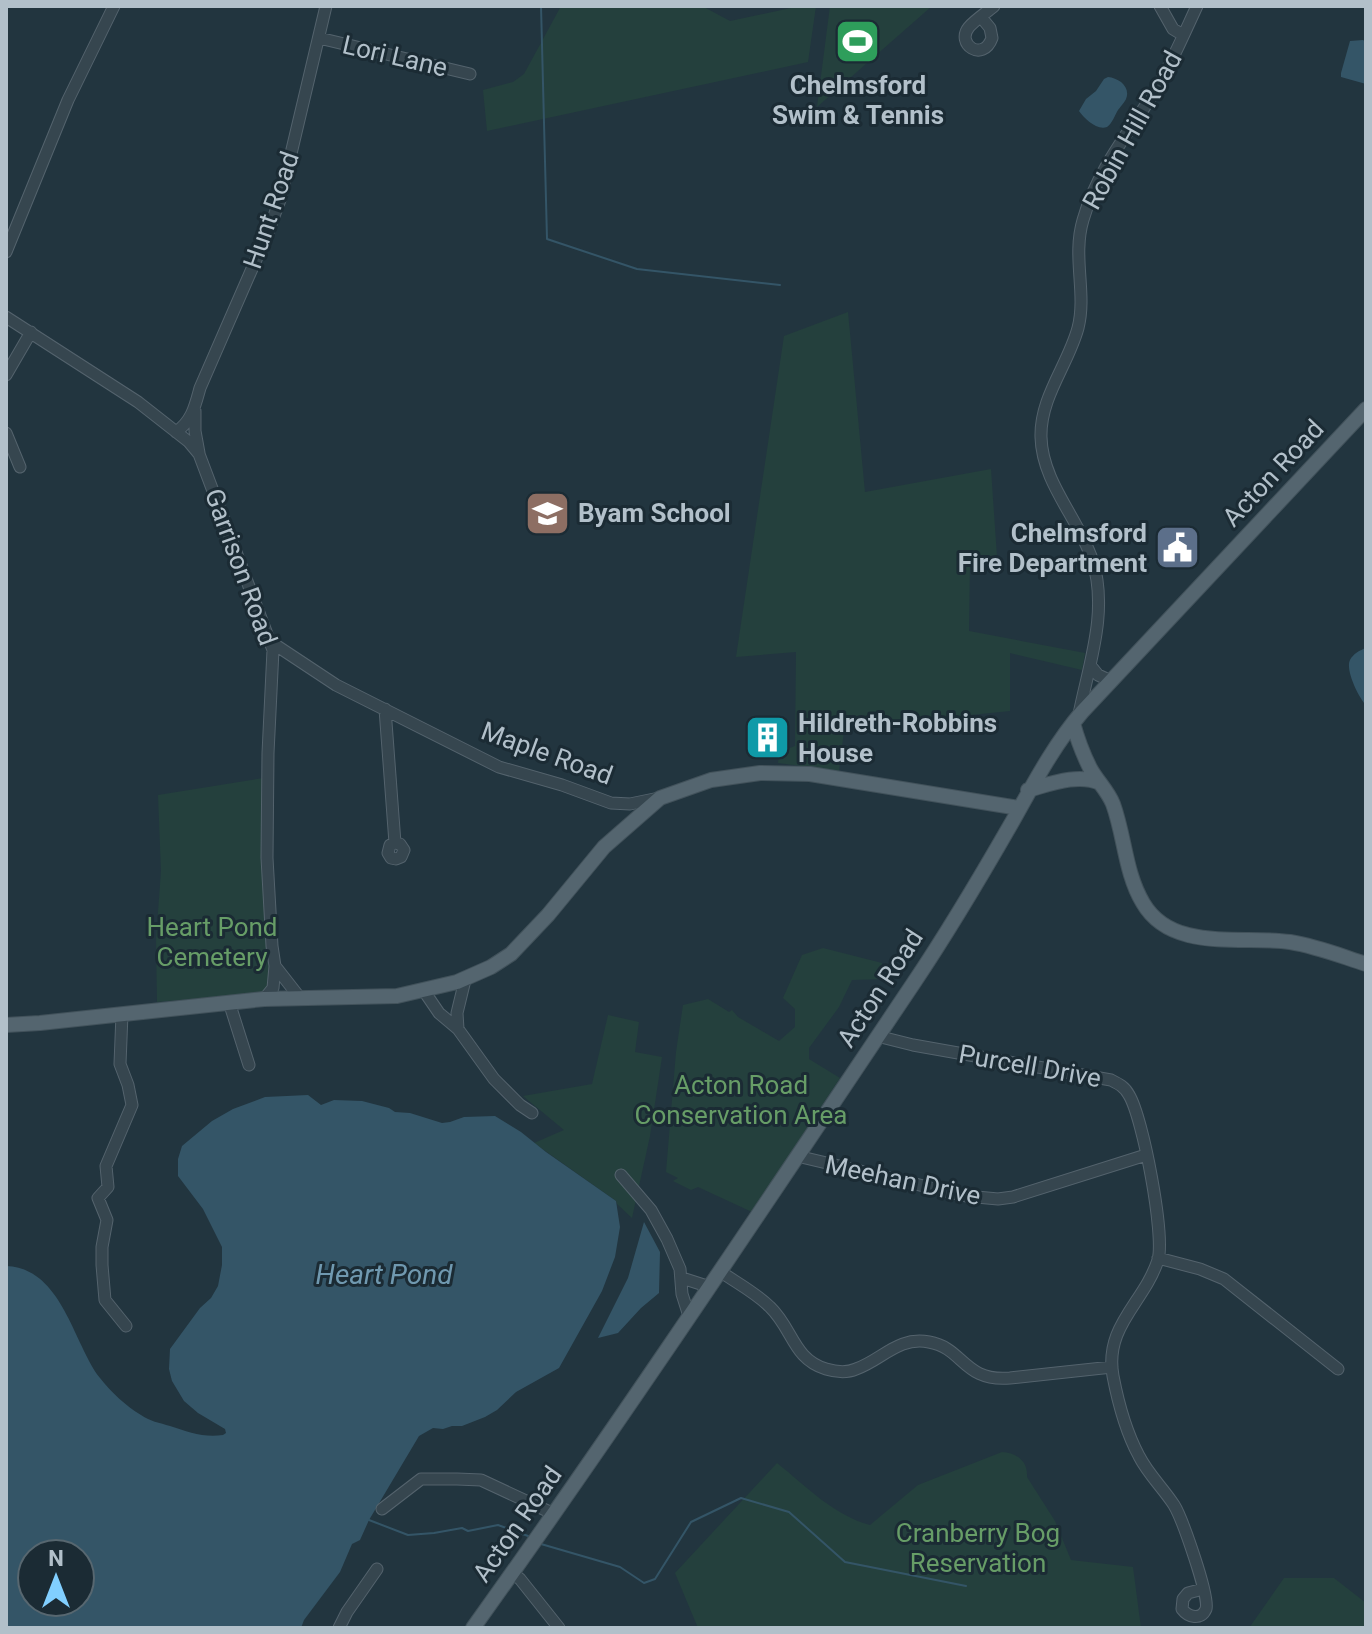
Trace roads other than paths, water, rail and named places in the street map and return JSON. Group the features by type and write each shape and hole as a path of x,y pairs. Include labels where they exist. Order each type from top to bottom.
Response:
{"main road":[{"name":"Acton Road","path":"473,1628 721,1272 924,967 1028,790 1076,719 1366,409"},
{"path":"1076,719 1090,769 1113,804 1137,892 1148,911 1163,924 1182,933 1206,938 1301,944 1366,964"},
{"name":"Maple Road","path":"660,798 711,780 777,772 810,774 1019,808"},
{"path":"1028,790 1084,778 1100,783"},
{"path":"6,1025 264,999 397,996 465,980 511,954 604,847 660,798"}],"street":[{"path":"6,252 68,100 114,6"},
{"name":"Hunt Road","path":"199,454 195,408 200,388 280,200 326,6"},
{"path":"981,17 994,6"},
{"path":"1160,6 1173,29 1183,35"},
{"name":"Robin Hill Road","path":"1076,719 1095,645 1099,608 1096,572 1083,538 1048,469 1042,449 1042,423 1049,397 1078,328 1077,248 1086,209 1113,153 1157,87 1197,6"},
{"name":"Lori Lane","path":"319,38 470,74"},
{"name":"Garrison Road","path":"6,317 121,390 189,442 199,454 271,642 274,658 269,709 267,858 275,966 273,988 264,999"},
{"path":"6,375 31,332"},
{"name":"Hunt Road","path":"176,432 186,424 195,408"},
{"path":"6,433 20,467"},
{"name":"Maple Road","path":"271,642 327,679 499,767 601,800 630,804 660,798"},
{"path":"1090,665 1098,675 1111,681"},
{"path":"385,709 395,843"},
{"path":"275,966 300,998"},
{"path":"458,1029 457,1013 465,980"},
{"path":"424,991 439,1013 458,1029 494,1079 532,1113"},
{"path":"229,1002 249,1065"},
{"path":"122,1014 120,1064 132,1105 106,1166 108,1187 98,1198 107,1220 102,1247 105,1300 126,1326"},
{"name":"Purcell Drive","path":"877,1036 1111,1080 1127,1091 1139,1120 1160,1228 1158,1258 1146,1286 1119,1327 1112,1349 1112,1367 1135,1448 1178,1512 1203,1589"},
{"name":"Meehan Drive","path":"797,1156 966,1196 998,1199 1146,1155"},
{"path":"621,1175 651,1210 667,1239 682,1278 682,1294 689,1316"},
{"path":"1158,1258 1224,1279 1338,1369"},
{"path":"721,1272 772,1309 800,1354 826,1370 840,1372 856,1369 895,1346 918,1341 941,1346 976,1373 993,1378 1112,1367"},
{"path":"682,1278 710,1287"},
{"path":"382,1509 421,1479 457,1479 481,1480 554,1514"},
{"path":"339,1628 377,1569"},
{"path":"512,1573 559,1628"}],"water":[{"path":"1350,41 1366,42 1366,84 1341,77"},
{"path":"1108,77 1123,84 1127,95 1110,124 1103,128 1091,123 1079,111 1086,99"},
{"path":"1366,648 1366,705 1354,684 1349,665 1353,656"},
{"name":"Heart Pond","path":"308,1095 321,1105 334,1100 362,1101 442,1123 464,1117 495,1116 616,1201 620,1227 615,1257 602,1291 559,1368 516,1392 485,1417 462,1426 433,1428 419,1436 360,1540 352,1544 340,1572 301,1628 6,1628 6,1266 25,1270 41,1279 64,1310 100,1378 130,1407 151,1420 190,1432 209,1436 226,1433 225,1429 184,1401 169,1369 170,1349 211,1298 218,1286 222,1265 222,1247 203,1209 178,1176 178,1159 182,1146 212,1121 265,1097"},
{"path":"644,1222 660,1252 659,1293 618,1333 598,1338 628,1278"}],"waterway":[{"path":"541,6 547,239 637,269 780,285"},
{"path":"541,1544 620,1567 644,1583 655,1579 691,1522 741,1498 789,1512 845,1562 966,1586"},
{"path":"369,1520 408,1535 462,1528 468,1531 498,1525 528,1536"}],"place":[{"name":"Chelmsford Swim & Tennis","path":"858,42"},
{"name":"Byam School","path":"547,513"},
{"name":"Chelmsford Fire Department","path":"1178,548"},
{"name":"Hildreth-Robbins House","path":"767,738"}],"park label":[{"name":"Heart Pond Cemetery","path":"212,942"},
{"name":"Acton Road Conservation Area","path":"741,1100"},
{"name":"Cranberry Bog Reservation","path":"978,1548"}]}
